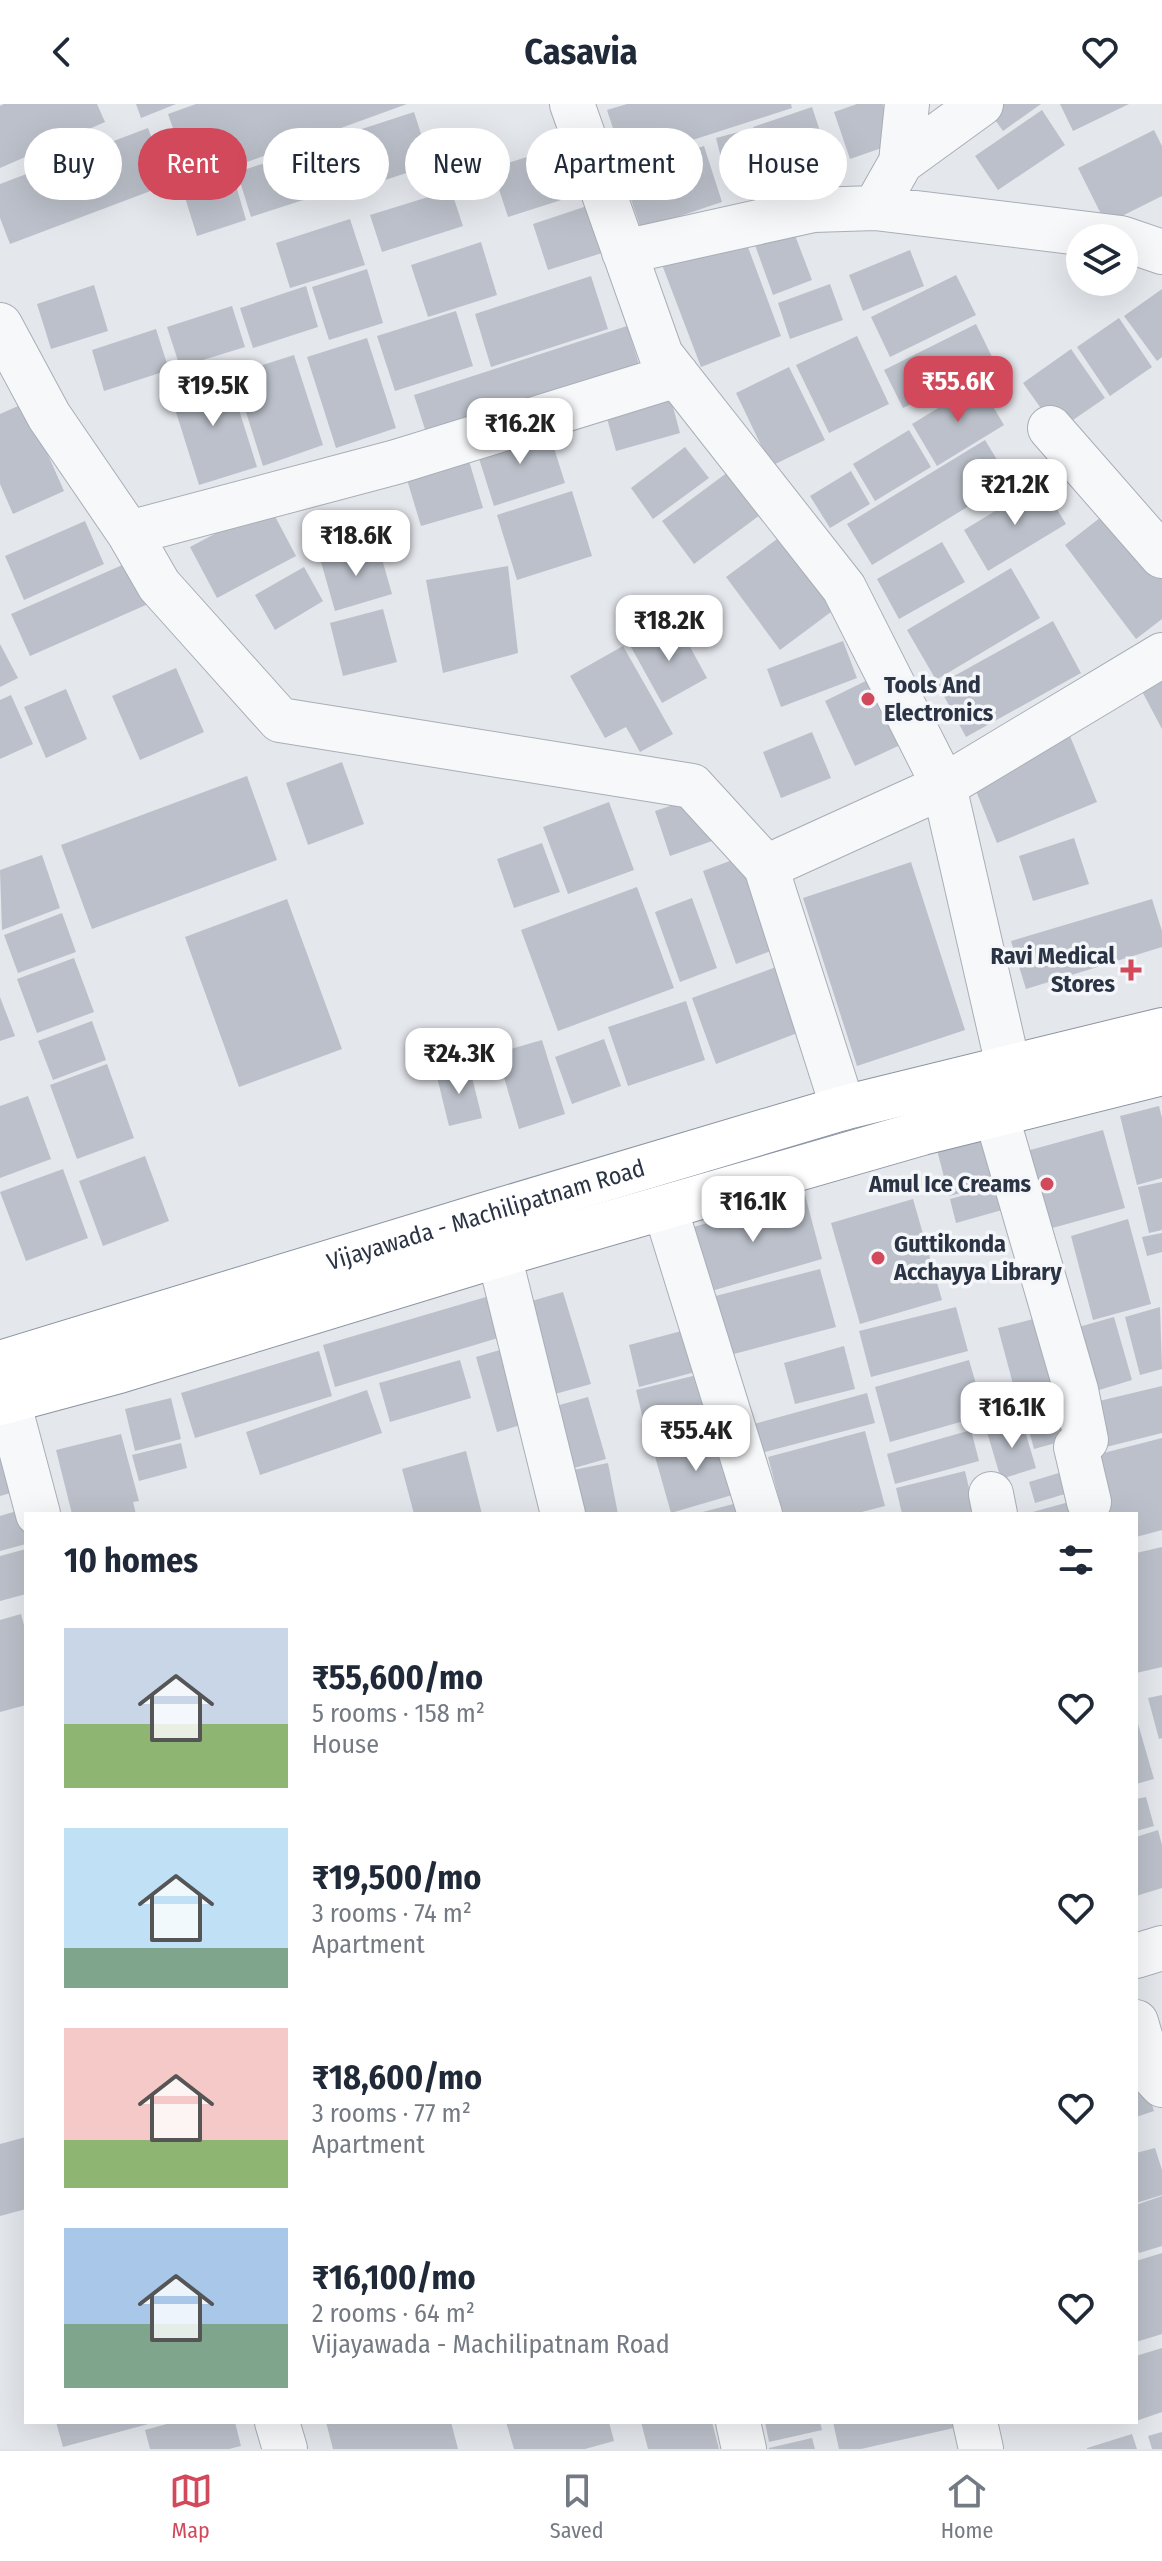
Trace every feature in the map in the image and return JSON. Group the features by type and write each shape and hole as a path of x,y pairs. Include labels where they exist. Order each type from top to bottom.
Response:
{"highway":[{"name":"Vijayawada - Machilipatnam Road","path":"3,1389 106,1330 843,1108 1009,1070 1162,1030"},
{"name":"Vijayawada - Machilipatnam Road","path":"3,1389 119,1371 499,1255 996,1114 1162,1073"}],"street":[{"path":"875,208 901,162 907,104"},
{"path":"901,162 981,104"},
{"path":"585,108 624,252 661,355 844,588 944,786 1009,1070"},
{"path":"624,252 813,210 875,208 1066,231"},
{"path":"1138,244 1162,252"},
{"path":"0,325 49,416 129,533 159,585 280,720 692,786 766,867 843,1108"},
{"path":"129,533 396,462 677,375"},
{"path":"1050,428 1162,556"},
{"path":"766,867 944,786 1162,655"},
{"path":"996,1114 1076,1390 1086,1440 1076,1447 1089,1502"},
{"path":"665,1208 759,1512"},
{"path":"499,1255 563,1512"},
{"path":"106,1330 119,1371"},
{"path":"3,1389 37,1512"},
{"path":"1138,1955 1162,1948"},
{"path":"1138,2029 1151,2073 1162,2085"},
{"path":"278,2424 285,2449"},
{"path":"738,2424 744,2449"},
{"path":"975,2424 981,2449"}],"building":[{"path":"97,104 105,122 91,128 24,128 24,157 0,168 0,106"},
{"path":"136,104 176,104 141,118"},
{"path":"196,104 407,104 341,128 263,128 263,156 247,162 247,128 173,128 168,114"},
{"path":"627,104 791,104 792,108 730,128 719,128 719,131 703,137 703,128 613,128 607,110"},
{"path":"857,104 883,104 896,143 850,159 847,128 839,128 834,112"},
{"path":"990,104 1041,104 1003,131 986,107"},
{"path":"1060,104 1129,104 1073,131"},
{"path":"812,107 819,128 753,128"},
{"path":"1042,110 1065,145 998,190 975,156"},
{"path":"414,112 419,128 405,128 405,173 389,179 389,128 365,128"},
{"path":"1154,130 1162,146 1162,196 1106,224 1078,168"},
{"path":"138,132 138,196 10,244 0,218 0,184 24,175 24,200 122,200 122,138"},
{"path":"703,146 722,202 641,229 631,200 703,200"},
{"path":"526,157 526,200 561,200 508,217 502,200 510,200 510,162"},
{"path":"263,164 263,200 303,200 251,217 246,200 247,169"},
{"path":"186,200 240,200 246,220 197,236"},
{"path":"419,200 454,200 463,226 382,252 370,215"},
{"path":"587,206 602,253 548,270 533,224"},
{"path":"350,219 365,265 290,288 276,243"},
{"path":"793,230 812,280 773,295 755,245"},
{"path":"742,231 781,336 701,367 661,262"},
{"path":"481,242 497,295 428,317 411,265"},
{"path":"910,250 924,286 863,311 849,275"},
{"path":"367,269 383,323 329,340 312,287"},
{"path":"956,275 976,315 890,357 871,317"},
{"path":"591,276 608,329 491,367 475,314"},
{"path":"830,284 843,320 790,339 778,303"},
{"path":"94,285 108,331 51,349 37,304"},
{"path":"306,286 318,327 253,348 240,308"},
{"path":"1162,289 1162,357 1157,361 1124,316"},
{"path":"232,306 245,347 180,367 167,327"},
{"path":"456,311 473,366 395,391 377,336"},
{"path":"1119,318 1152,367 1110,396 1077,347"},
{"path":"976,324 995,363 903,408 884,370"},
{"path":"627,326 643,377 430,445 414,395"},
{"path":"156,329 169,370 104,391 92,350"},
{"path":"857,336 889,404 829,433 796,365"},
{"path":"367,338 396,428 336,448 307,357"},
{"path":"1071,349 1105,398 1057,431 1023,383"},
{"path":"294,355 323,445 263,466 234,374"},
{"path":"789,367 825,440 771,466 736,393"},
{"path":"227,372 257,467 199,485 169,390"},
{"path":"979,383 1004,425 937,466 912,424"},
{"path":"669,392 680,433 616,451 605,411"},
{"path":"25,403 64,491 13,514 0,484 0,414"},
{"path":"547,426 565,483 494,506 476,449"},
{"path":"909,430 931,467 875,501 853,464"},
{"path":"985,440 1010,481 872,565 847,524"},
{"path":"685,447 709,478 653,519 631,488"},
{"path":"467,454 483,508 421,526 405,473"},
{"path":"851,471 870,504 830,528 810,496"},
{"path":"728,472 760,515 694,564 662,521"},
{"path":"1041,483 1066,524 988,571 964,530"},
{"path":"572,491 592,556 517,580 497,515"},
{"path":"269,505 296,556 217,598 190,547"},
{"path":"1114,507 1162,569 1162,619 1136,639 1065,545"},
{"path":"85,521 104,564 24,600 5,556"},
{"path":"781,536 835,609 780,650 726,577"},
{"path":"942,542 965,582 899,619 877,579"},
{"path":"378,545 392,594 335,611 321,562"},
{"path":"136,559 155,601 30,656 11,614"},
{"path":"508,566 518,653 443,673 426,580"},
{"path":"304,567 323,601 275,630 255,595"},
{"path":"1011,568 1040,618 936,680 907,630"},
{"path":"383,609 397,662 343,676 330,623"},
{"path":"1053,621 1081,673 966,737 938,685"},
{"path":"677,623 707,678 662,703 631,647"},
{"path":"843,641 857,678 781,707 767,669"},
{"path":"0,644 18,678 0,687"},
{"path":"623,646 673,734 640,752 626,727 605,738 570,676"},
{"path":"1162,666 1162,729 1136,680"},
{"path":"176,668 204,732 140,760 112,696"},
{"path":"878,675 909,741 855,766 825,701"},
{"path":"66,689 87,739 46,758 24,707"},
{"path":"11,695 33,744 0,759 0,700"},
{"path":"812,732 831,778 781,798 763,752"},
{"path":"1070,736 1097,802 997,843 970,776"},
{"path":"342,762 364,824 308,845 286,783"},
{"path":"247,776 277,860 92,929 61,845"},
{"path":"697,797 712,841 670,856 655,811"},
{"path":"609,802 634,870 568,894 543,827"},
{"path":"1074,838 1089,884 1033,901 1019,856"},
{"path":"542,843 560,892 514,908 497,859"},
{"path":"42,855 60,908 2,930 0,870"},
{"path":"746,855 779,948 736,964 703,871"},
{"path":"911,862 965,1030 857,1066 803,898"},
{"path":"637,887 674,988 558,1031 521,930"},
{"path":"692,898 717,968 680,982 655,912"},
{"path":"287,899 342,1049 239,1087 185,937"},
{"path":"1152,899 1162,931 1162,947 1026,989 1011,941"},
{"path":"62,913 76,952 18,973 4,935"},
{"path":"74,958 94,1012 37,1033 17,979"},
{"path":"776,967 800,1032 716,1064 692,998"},
{"path":"0,997 15,1036 0,1041"},
{"path":"686,1001 705,1060 628,1086 608,1027"},
{"path":"92,1021 106,1060 53,1080 38,1041"},
{"path":"604,1039 621,1086 572,1104 555,1057"},
{"path":"542,1040 565,1114 519,1129 497,1053"},
{"path":"107,1064 134,1138 77,1159 50,1085"},
{"path":"469,1065 482,1118 449,1126 436,1073"},
{"path":"28,1096 51,1159 0,1178 0,1106"},
{"path":"1159,1106 1162,1118 1162,1178 1137,1185 1120,1116"},
{"path":"1103,1130 1125,1208 1045,1230 1023,1152"},
{"path":"988,1137 1000,1183 949,1196 937,1150"},
{"path":"145,1156 169,1221 103,1246 79,1181"},
{"path":"63,1169 88,1238 26,1261 0,1192"},
{"path":"1162,1182 1162,1230 1149,1233 1138,1187"},
{"path":"995,1187 1002,1210 956,1223 950,1199"},
{"path":"805,1195 822,1259 701,1294 683,1230"},
{"path":"913,1199 942,1300 860,1324 831,1223"},
{"path":"1128,1219 1151,1304 1093,1320 1071,1236"},
{"path":"1162,1233 1162,1252 1147,1256 1142,1237"},
{"path":"820,1269 836,1327 715,1359 700,1300"},
{"path":"563,1292 591,1384 555,1394 528,1302"},
{"path":"496,1294 508,1335 335,1387 323,1345"},
{"path":"956,1307 968,1351 871,1377 859,1331"},
{"path":"1160,1307 1162,1369 1140,1375 1125,1317"},
{"path":"1041,1317 1064,1402 1021,1414 998,1328"},
{"path":"1114,1317 1132,1380 1086,1394 1068,1330"},
{"path":"689,1329 699,1371 639,1387 629,1345"},
{"path":"844,1346 855,1389 795,1404 784,1363"},
{"path":"510,1347 531,1422 497,1432 476,1357"},
{"path":"319,1351 332,1396 195,1438 181,1393"},
{"path":"460,1360 471,1398 390,1422 379,1383"},
{"path":"969,1360 985,1415 890,1442 875,1387"},
{"path":"701,1374 710,1410 645,1427 636,1390"},
{"path":"1162,1386 1162,1433 1106,1447 1095,1402"},
{"path":"367,1390 382,1433 260,1475 246,1432"},
{"path":"867,1393 875,1423 761,1453 754,1424"},
{"path":"588,1397 606,1459 574,1468 556,1406"},
{"path":"171,1398 181,1439 135,1451 125,1409"},
{"path":"1069,1408 1077,1437 1034,1449 1026,1419"},
{"path":"1022,1421 1036,1468 1001,1479 987,1432"},
{"path":"971,1430 979,1461 895,1484 887,1454"},
{"path":"865,1431 885,1506 862,1512 782,1512 768,1457"},
{"path":"722,1433 739,1493 671,1512 654,1453"},
{"path":"121,1434 139,1501 133,1502 136,1512 72,1512 56,1450"},
{"path":"1162,1438 1162,1530 1138,1536 1138,1512 1098,1512 1084,1458"},
{"path":"0,1439 25,1489 0,1496"},
{"path":"181,1443 187,1468 139,1481 132,1455"},
{"path":"466,1451 481,1512 413,1512 402,1469"},
{"path":"608,1463 618,1512 577,1512 568,1471"},
{"path":"1072,1469 1078,1490 1035,1503 1029,1482"},
{"path":"965,1471 975,1512 902,1512 896,1488"},
{"path":"1080,1499 1084,1512 1033,1512"},
{"path":"741,1502 744,1512 703,1512"},
{"path":"20,1510 24,1545 0,1551 0,1516"},
{"path":"1162,1547 1162,1667 1138,1673 1138,1553"},
{"path":"24,1550 24,1595 0,1601 0,1556"},
{"path":"21,1614 24,1625 24,1706 0,1712 0,1620"},
{"path":"1162,1695 1162,1738 1159,1739 1148,1698"},
{"path":"1138,1724 1154,1779 1138,1783"},
{"path":"1146,1797 1154,1826 1138,1830 1138,1799"},
{"path":"1158,1830 1162,1845 1162,1888 1138,1895 1138,1836"},
{"path":"1138,2062 1154,2111 1138,2116"},
{"path":"24,2138 24,2210 0,2216 0,2144"},
{"path":"1155,2148 1162,2170 1162,2195 1138,2202 1138,2152"},
{"path":"1162,2196 1162,2246 1139,2253 1138,2250 1138,2204"},
{"path":"1162,2253 1162,2334 1138,2341 1138,2260"},
{"path":"1162,2348 1162,2412 1138,2420 1138,2355"},
{"path":"57,2424 148,2424 63,2447"},
{"path":"167,2424 236,2424 241,2446 229,2449 150,2449 145,2430"},
{"path":"327,2424 452,2424 458,2449 333,2449"},
{"path":"507,2424 610,2424 614,2441 585,2449 514,2449"},
{"path":"642,2424 713,2424 719,2449 648,2449"},
{"path":"765,2424 820,2424 822,2430 769,2442"},
{"path":"833,2424 967,2425 861,2449 839,2449"},
{"path":"1162,2432 1162,2449 1152,2449 1148,2436"},
{"path":"1132,2434 1137,2449 1087,2449 1087,2448"},
{"path":"812,2438 815,2449 769,2449 769,2448"}],"place":[{"name":"Tools And Electronics","path":"868,699"},
{"name":"Ravi Medical Stores","path":"1131,970"},
{"name":"Amul Ice Creams","path":"1047,1184"},
{"name":"Guttikonda Acchayya Library","path":"878,1258"}]}
